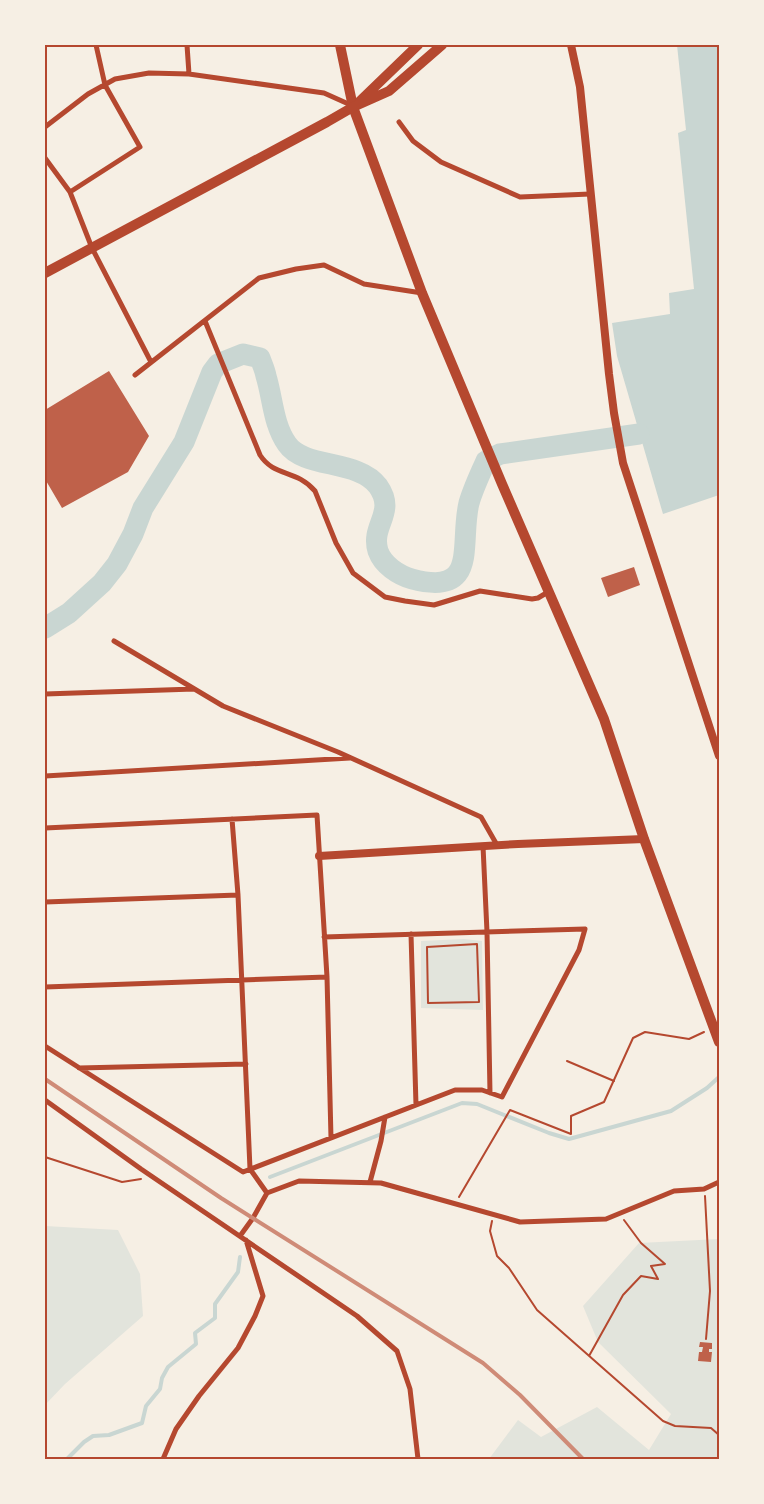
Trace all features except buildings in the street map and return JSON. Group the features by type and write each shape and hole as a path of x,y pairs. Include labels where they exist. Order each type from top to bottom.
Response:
{"main road":[{"path":"340,45 353,107 422,293 478,429 604,719 644,839 719,1042"},
{"path":"353,107 418,45"},
{"path":"45,273 353,107 389,91 442,45"}],"street":[{"path":"70,192 140,147 105,85 96,45"},
{"path":"187,45 189,74"},
{"path":"572,45 580,87 614,413 623,462 719,756"},
{"path":"45,127 77,102 115,79 149,73 189,74 324,93 353,107"},
{"path":"399,122 412,141 441,162 520,197 590,194"},
{"path":"45,158 70,192 92,248 152,362"},
{"path":"135,375 259,278 324,265 364,284 422,293"},
{"path":"205,321 260,456 271,468 298,476 315,491 336,543 353,573 385,597 434,605 480,591 532,599 538,598 549,591"},
{"path":"114,641 223,706 350,758 481,817 497,845"},
{"path":"45,694 194,689"},
{"path":"45,776 350,758"},
{"path":"45,828 316,815 327,977 331,1138"},
{"path":"232,819 238,895 250,1169 267,1194"},
{"path":"319,856 497,845 644,839"},
{"path":"483,846 487,932 490,1093"},
{"path":"45,902 238,895"},
{"path":"45,1046 242,1172 455,1090 482,1090 502,1097 579,950 585,929 324,937"},
{"path":"411,934 416,1105"},
{"path":"45,987 327,977"},
{"path":"78,1068 246,1064"},
{"path":"45,1100 357,1316 397,1351 410,1389 418,1459"},
{"path":"370,1182 385,1117"},
{"path":"240,1236 267,1194 299,1181 381,1183 520,1222 606,1218 674,1191 704,1189 719,1182"},
{"path":"163,1459 176,1429 199,1396 238,1348 263,1296 246,1240"}],"path":[{"path":"477,944 479,1002 428,1003 427,947 477,944"},
{"path":"455,1203 510,1110 572,1134 571,1116 604,1102 633,1038 645,1032 689,1039 713,1028"},
{"path":"567,1061 614,1080"},
{"path":"45,1157 122,1182 153,1176"},
{"path":"704,1189 710,1290 706,1338"},
{"path":"589,1356 623,1295 641,1276 658,1279 651,1266 665,1264 641,1244 619,1213"},
{"path":"493,1214 490,1231 497,1256 509,1268 537,1310 663,1421 675,1426 711,1428 719,1434"}],"shaded area":[{"path":"677,45 719,45 719,495 663,514 617,356 612,323 670,314 669,293 694,289 678,133 686,130"},
{"path":"464,939 482,941 483,1010 421,1008 421,941"},
{"path":"45,1226 118,1230 140,1274 143,1316 65,1384 45,1405"},
{"path":"719,1239 719,1459 489,1459 518,1420 541,1437 597,1407 649,1450 671,1414 598,1342 583,1306 639,1243"}],"waterway":[{"path":"45,628 69,613 102,583 117,564 133,534 143,508 184,442 212,372 218,364 243,354 260,358 266,374 279,428 287,444 295,452 318,461 358,472 369,477 378,486 385,504 377,534 378,551 383,561 392,569 412,579 434,583 448,580 457,574 462,563 469,503 486,461 500,454 639,434"},
{"path":"270,1177 462,1103 477,1104 549,1133 569,1139 671,1111 707,1088 719,1077"},
{"path":"67,1459 93,1436 109,1435 142,1423 146,1406 160,1389 162,1378 168,1367 196,1344 195,1333 215,1318 215,1304 238,1272 240,1257"}],"railway":[{"path":"45,1079 221,1198 483,1363 520,1395 583,1459"}]}
